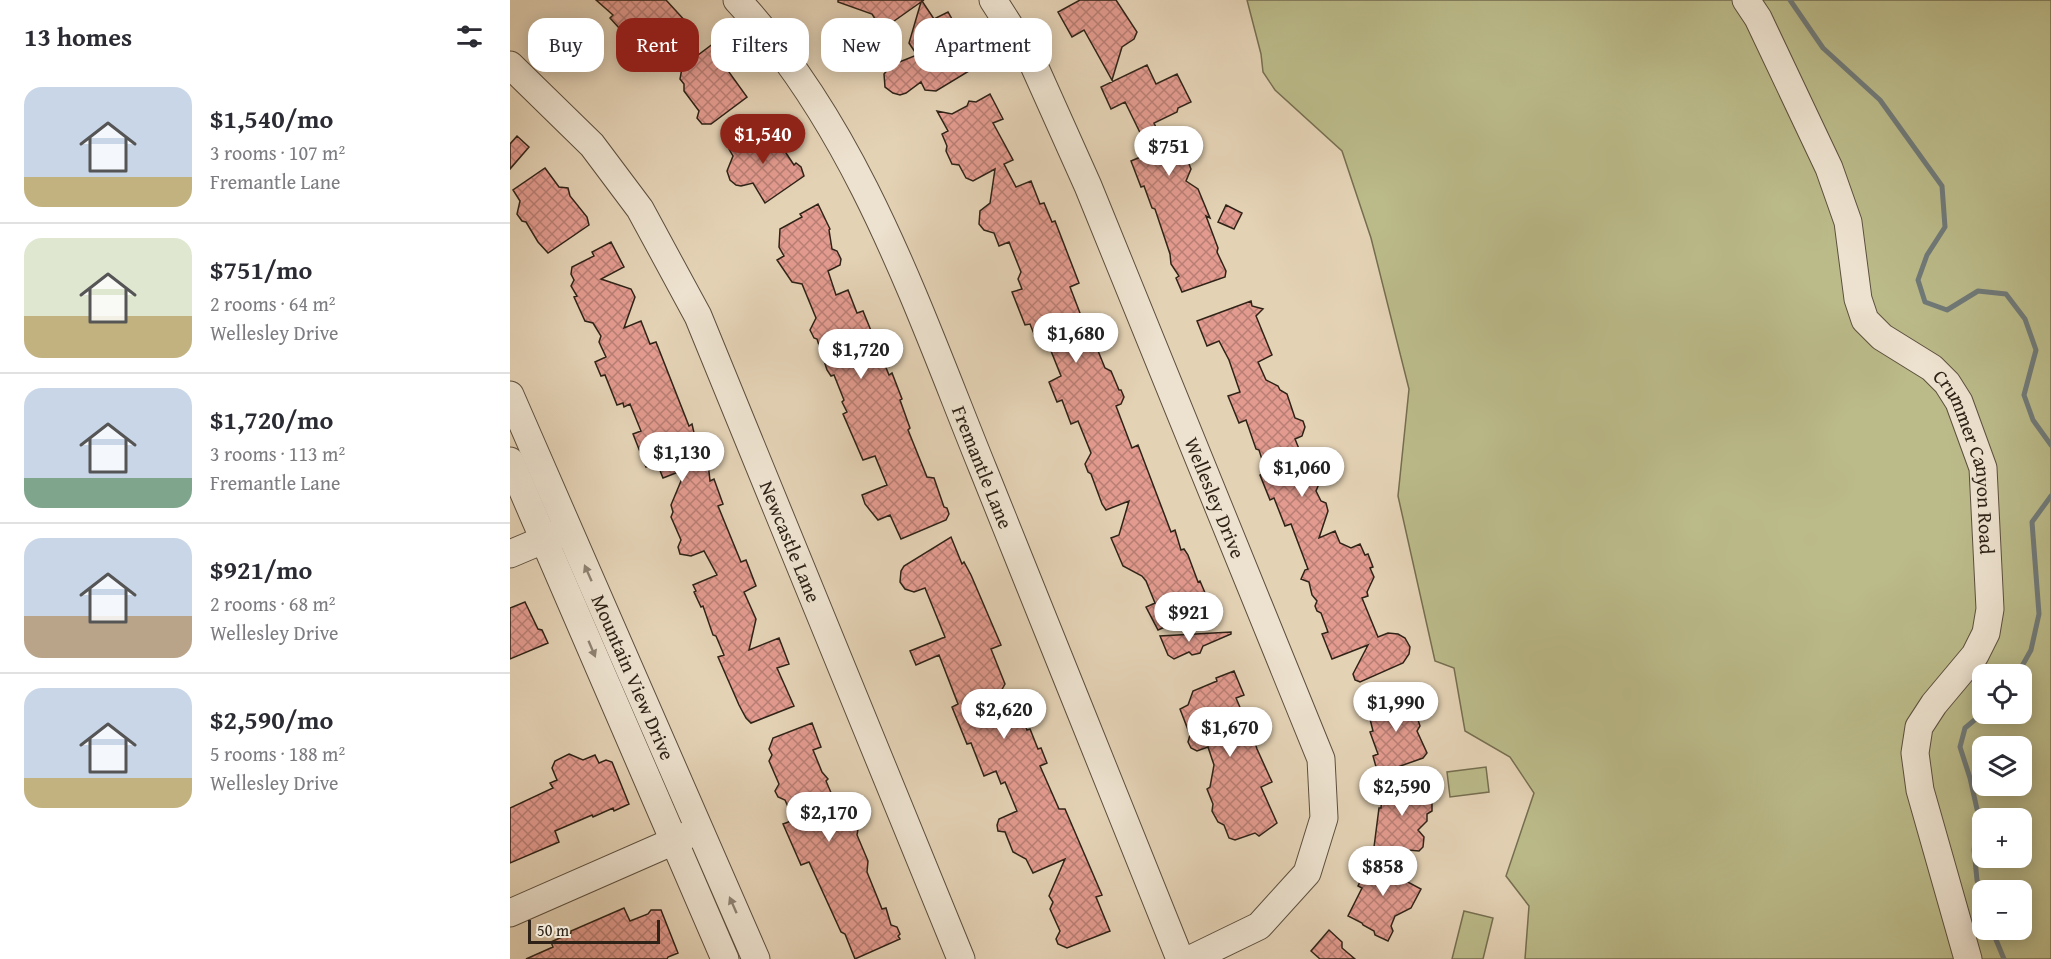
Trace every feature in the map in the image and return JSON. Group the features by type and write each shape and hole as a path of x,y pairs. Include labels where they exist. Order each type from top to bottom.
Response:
{"street":[{"name":"Fremantle Lane","path":"737,0 764,28 830,124 894,249 1180,959"},
{"name":"Wellesley Drive","path":"993,0 1032,61 1088,186 1321,759 1324,818 1307,873 1259,926 1191,959"},
{"name":"Crummer Canyon Road","path":"1746,0 1758,18 1829,168 1848,222 1858,299 1865,320 1882,337 1932,368 1947,383 1959,402 1983,468 1990,609 1986,633 1975,655 1934,704 1919,728 1915,753 1920,789 1968,959"},
{"name":"Newcastle Lane","path":"510,65 592,145 627,191 640,210 698,316 961,959"},
{"name":"Mountain View Drive","path":"510,395 557,534 673,841 725,959"},
{"name":"Mountain View Drive","path":"510,461 557,534 700,830 756,959"},
{"path":"510,554 557,534"},
{"path":"510,913 700,830"}],"shaded area":[{"path":"1247,0 2051,0 2051,959 1525,959 1529,906 1506,876 1534,793 1510,757 1465,731 1454,668 1435,661 1398,496 1409,389 1371,238 1342,151 1275,90 1263,72 1261,54"},
{"path":"1486,767 1489,792 1450,797 1447,772"},
{"path":"1464,911 1493,918 1483,959 1452,959"}],"building":[{"path":"596,0 666,0 682,18 616,18 616,25 610,18 613,15"},
{"path":"838,0 924,0 922,1 933,18 916,18 921,2 898,18 875,18 872,14 838,2"},
{"path":"1080,0 1116,0 1137,32 1134,39 1122,47 1112,80 1084,30 1072,37 1058,12"},
{"path":"948,12 951,18 936,18"},
{"path":"914,26 914,50 909,43"},
{"path":"711,45 711,72 729,72 747,97 711,124 702,124 697,118 699,111 684,91 684,84 680,79 681,72 699,72 699,54"},
{"path":"914,56 914,72 967,72 936,91 925,90 921,82 900,95 885,87 884,74 902,72 902,61"},
{"path":"1147,65 1156,84 1177,74 1191,102 1154,123 1165,147 1175,143 1182,161 1189,164 1191,169 1186,181 1198,189 1210,218 1206,216 1218,248 1217,252 1226,271 1225,277 1182,292 1176,278 1179,276 1171,264 1170,254 1155,209 1152,208 1144,186 1141,187 1131,161 1150,153 1125,102 1111,109 1101,87"},
{"path":"990,94 1003,119 993,123 1013,160 1004,164 1016,187 1031,181 1040,204 1044,203 1052,222 1055,221 1079,283 1070,287 1083,321 1087,349 1096,346 1105,368 1111,371 1121,390 1124,397 1121,404 1116,406 1132,448 1138,445 1171,532 1175,530 1181,550 1184,549 1188,555 1211,607 1158,630 1146,607 1155,603 1146,581 1142,576 1123,566 1111,538 1119,535 1129,501 1106,510 1102,504 1085,464 1091,453 1078,421 1071,424 1062,400 1057,402 1049,382 1061,376 1047,341 1036,339 1030,324 1025,325 1012,292 1022,289 1018,279 1021,272 1009,242 999,246 994,233 984,230 979,224 980,211 990,203 995,169 973,181 966,178 959,165 952,164 946,151 947,146 942,134 948,131 937,111 952,114 967,106 969,101 976,102"},
{"path":"768,126 794,165 796,163 801,167 804,176 765,203 753,183 736,185 730,180 727,171 733,156 729,149"},
{"path":"517,136 529,147 510,169 510,144"},
{"path":"545,168 559,187 568,188 570,196 587,217 589,225 548,253 526,222 522,221 517,214 520,201 513,190"},
{"path":"818,204 830,229 832,249 837,251 841,259 840,265 828,271 836,295 848,290 857,313 863,311 889,375 892,373 902,399 900,400 910,428 908,430 927,477 934,478 944,507 947,508 949,514 946,520 901,539 890,515 878,520 865,504 862,495 887,485 875,456 863,460 843,414 847,412 842,402 844,400 834,375 831,376 827,370 817,339 810,330 816,318 802,284 792,282 777,260 784,256 779,247 780,229 802,217 800,214"},
{"path":"1226,205 1242,213 1234,229 1218,222"},
{"path":"611,242 624,267 601,279 631,289 635,297 624,328 641,321 650,344 656,342 689,426 692,424 697,446 702,444 707,453 710,481 714,479 723,504 718,506 741,562 746,560 756,586 744,592 756,619 749,650 779,638 789,664 777,668 794,706 751,723 739,705 718,657 724,655 716,636 713,635 703,606 701,607 694,592 696,591 693,585 717,575 704,551 691,556 680,554 678,547 681,540 671,517 673,512 671,505 686,469 663,478 657,463 646,467 633,434 641,431 630,404 624,407 623,403 617,405 605,375 601,376 595,362 606,357 599,342 601,336 593,323 585,321 574,297 577,296 571,286 574,280 571,274 572,267 594,256 592,252"},
{"path":"1251,301 1252,306 1263,309 1256,316 1272,355 1258,362 1266,380 1287,394 1295,418 1303,421 1305,427 1302,436 1295,439 1310,476 1321,479 1316,491 1321,501 1326,503 1328,511 1319,538 1335,531 1340,543 1351,548 1360,544 1365,555 1368,554 1373,567 1370,568 1374,577 1367,592 1368,596 1362,598 1378,637 1388,633 1398,634 1405,638 1410,647 1409,654 1403,663 1360,682 1355,680 1353,674 1368,645 1332,659 1322,634 1328,632 1321,613 1315,606 1317,601 1312,595 1309,582 1301,579 1305,570 1308,569 1291,524 1285,526 1274,498 1270,500 1260,475 1266,472 1259,450 1256,449 1246,420 1239,423 1228,396 1240,392 1229,360 1219,341 1207,346 1197,321"},
{"path":"951,537 962,564 964,562 971,575 1001,645 991,649 1005,684 985,720 1018,707 1027,730 1030,729 1038,749 1041,748 1047,763 1040,766 1059,809 1065,809 1102,895 1096,897 1110,931 1067,948 1058,944 1056,939 1060,931 1050,909 1053,902 1049,896 1065,859 1033,873 1026,859 1013,852 1005,832 998,831 997,825 999,819 1017,811 1005,782 1001,784 996,771 984,776 971,743 967,744 952,707 958,704 939,655 916,665 910,651 945,637 925,588 914,592 905,589 900,582 901,571 904,566"},
{"path":"525,602 538,629 542,630 548,643 510,659 510,608"},
{"path":"1231,632 1203,646 1200,653 1192,655 1189,652 1174,659 1168,655 1160,636"},
{"path":"1234,671 1244,695 1236,698 1245,719 1248,720 1257,749 1272,782 1261,787 1277,823 1259,836 1255,833 1235,840 1229,838 1224,825 1218,822 1212,811 1213,804 1207,789 1210,787 1214,765 1208,747 1197,751 1191,748 1188,742 1190,735 1180,709 1188,705 1193,691"},
{"path":"1409,692 1413,704 1418,706 1420,726 1417,731 1427,753 1423,758 1378,774 1373,756 1378,754 1370,732 1373,731 1367,707"},
{"path":"812,723 821,747 813,750 822,772 828,779 826,781 835,802 838,800 845,818 858,829 857,835 868,861 867,872 882,909 886,908 891,925 897,927 900,934 898,936 900,939 855,959 809,862 801,865 783,824 794,820 785,800 778,797 775,791 779,784 769,761 772,755 769,749 773,738"},
{"path":"569,754 583,760 595,755 599,763 606,760 612,762 629,804 614,811 613,808 593,817 592,815 555,831 559,842 510,863 510,808 553,788 550,783 557,780 552,768 555,761"},
{"path":"1383,783 1429,787 1428,798 1432,802 1432,811 1427,814 1427,821 1418,830 1424,837 1423,847 1419,851 1374,847"},
{"path":"1373,855 1406,871 1402,879 1421,889 1411,908 1395,916 1391,926 1393,931 1388,941 1375,935 1374,931 1348,916 1362,888 1358,886"},
{"path":"624,908 630,921 648,914 651,910 661,910 678,953 667,959 526,959 553,947 551,942 571,931"},
{"path":"1329,930 1342,942 1342,948 1355,959 1320,959 1311,951"}],"waterway":[{"path":"1790,0 1823,48 1880,100 1942,186 1945,227 1927,255 1918,280 1925,302 1947,310 1978,291 2006,294 2025,319 2036,350 2024,395 2033,420 2051,445"},
{"path":"2023,664 2031,650 2039,614 2032,522 2051,496"},
{"path":"1972,722 1965,728 1960,747 1979,818 1974,850 1977,880"},
{"path":"1996,940 2004,959"}]}
